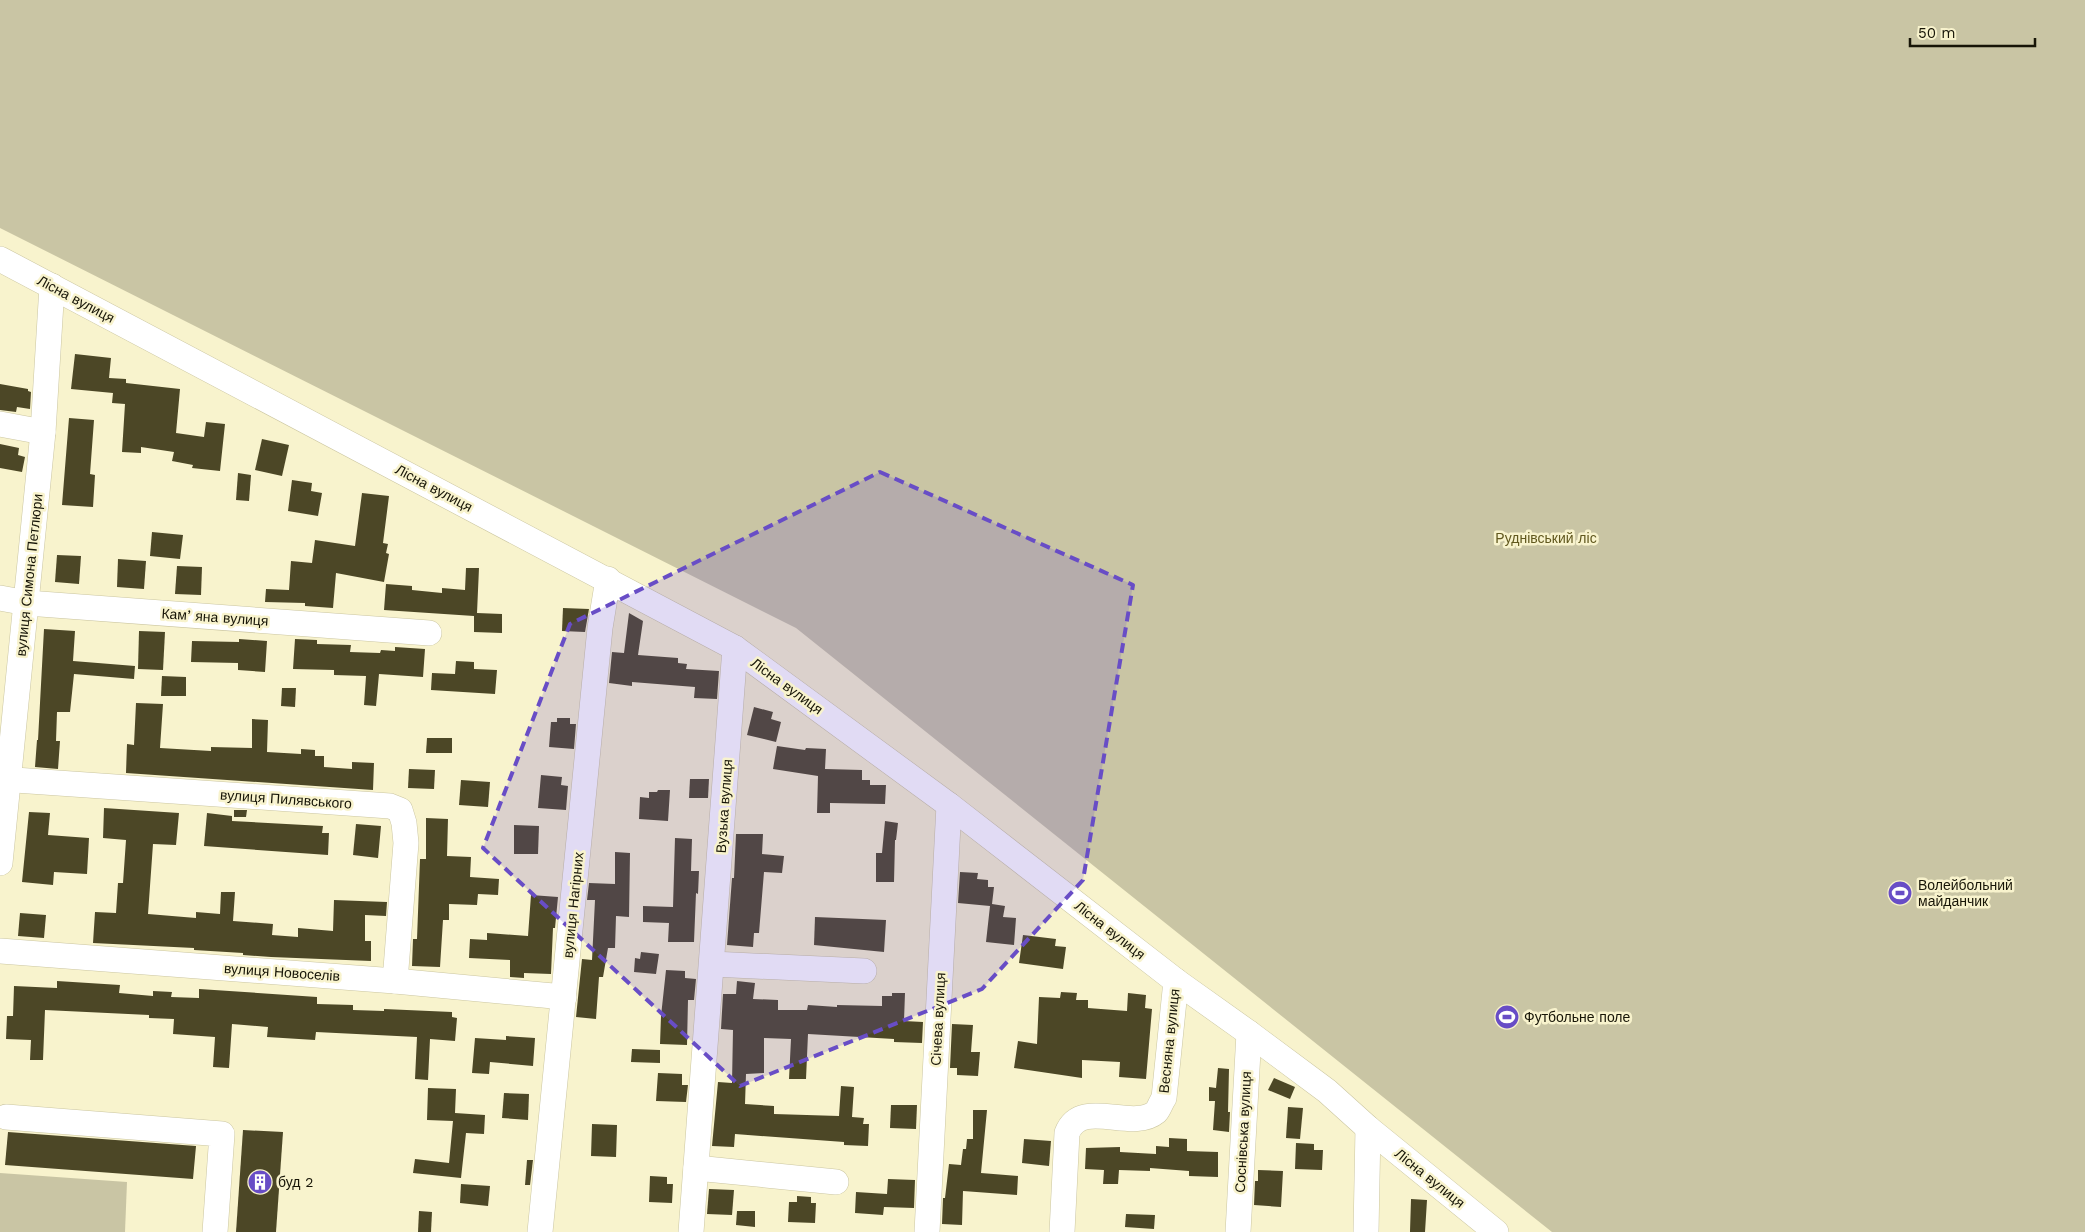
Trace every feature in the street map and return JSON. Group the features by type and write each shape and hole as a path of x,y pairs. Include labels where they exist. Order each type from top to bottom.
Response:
{"street":[{"name":"Лісна вулиця","path":"0,259 608,579 735,648 949,805 1176,981 1328,1091 1368,1128 1484,1227"},
{"name":"вулиця Симона Петлюри","path":"0,863 4,780 27,603 43,432 52,286"},
{"path":"0,424 43,432"},
{"name":"вулиця Нагірних","path":"540,1232 600,628 608,579"},
{"name":"Камʼяна вулиця","path":"0,598 27,603 429,633"},
{"name":"Вузька вулиця","path":"691,1232 735,648"},
{"name":"вулиця Пилявського","path":"4,780 390,806 400,810 404,823 406,843 394,981"},
{"name":"Січева вулиця","path":"927,1232 949,805"},
{"name":"вулиця Новоселів","path":"0,951 394,981 564,997"},
{"path":"712,964 864,971"},
{"name":"Весняна вулиця","path":"1062,1232 1067,1133 1071,1124 1081,1116 1143,1118 1156,1112 1164,1098 1176,981"},
{"name":"Соснівська вулиця","path":"1238,1232 1249,1032"},
{"path":"6,1117 222,1134 216,1232"},
{"path":"1366,1232 1368,1128"},
{"path":"696,1168 836,1182"}],"highlighted area":[{"path":"880,472 1133,585 1083,880 982,989 740,1086 483,848 570,624"}],"green space":[{"name":"Руднівський ліс","path":"0,0 2085,0 2085,1232 1552,1232 796,628 0,228"},
{"path":"0,1173 127,1182 125,1232 0,1232"}],"building":[{"path":"75,354 111,358 109,378 126,379 126,383 180,389 176,433 204,437 206,422 225,424 220,471 192,468 193,465 172,461 174,452 141,447 141,453 122,452 125,404 112,403 113,393 71,389"},
{"path":"0,384 28,389 31,392 30,409 17,407 16,412 0,410"},
{"path":"69,418 94,420 90,474 95,475 93,507 62,505"},
{"path":"262,439 289,445 282,476 255,470"},
{"path":"0,444 19,448 18,455 25,457 22,472 0,468"},
{"path":"238,473 251,475 249,501 236,500"},
{"path":"292,480 312,483 311,491 322,493 318,516 288,511"},
{"path":"362,493 389,496 383,543 388,544 386,553 389,554 384,582 336,573 333,608 305,606 305,603 265,602 266,589 289,590 291,561 312,563 315,540 355,546"},
{"path":"152,532 183,535 180,559 150,556"},
{"path":"57,555 81,556 79,584 55,582"},
{"path":"118,559 146,561 144,589 117,587"},
{"path":"177,566 202,567 201,595 175,594"},
{"path":"466,568 479,568 477,613 502,614 502,633 474,632 474,616 384,610 386,584 412,586 412,590 442,593 442,588 465,590"},
{"path":"563,608 589,609 585,632 562,631"},
{"path":"629,613 643,621 638,655 678,658 678,663 687,664 686,669 719,671 717,699 694,698 695,687 632,682 632,686 609,683 612,652 624,653"},
{"path":"44,629 75,631 73,661 135,666 134,679 74,674 70,712 57,712 56,741 60,741 58,769 35,767"},
{"path":"139,631 165,632 163,670 138,669"},
{"path":"239,639 267,641 265,672 238,670 238,663 191,662 192,641 239,642"},
{"path":"295,639 317,640 317,644 351,645 350,652 380,653 381,650 395,651 395,647 425,649 423,677 379,674 376,706 364,705 366,676 334,675 334,670 293,669"},
{"path":"456,661 474,662 474,669 497,670 495,694 431,690 432,673 455,674"},
{"path":"162,676 186,677 186,696 161,696"},
{"path":"282,688 296,688 295,707 281,706"},
{"path":"136,703 163,704 160,748 211,751 211,747 252,748 252,719 268,720 267,752 301,754 301,749 315,750 315,756 324,756 324,767 352,769 352,762 374,763 373,790 126,773 127,744 134,745"},
{"path":"754,707 773,712 771,719 781,722 776,742 747,735"},
{"path":"557,718 570,718 570,724 576,724 574,749 549,747 551,722 557,722"},
{"path":"427,738 452,738 452,753 426,753"},
{"path":"777,746 805,750 806,748 826,749 825,769 862,770 862,780 870,780 870,785 886,785 885,804 830,803 830,813 817,813 818,776 773,769"},
{"path":"409,769 435,770 434,789 408,788"},
{"path":"541,775 562,777 561,785 568,786 566,810 538,808"},
{"path":"690,779 709,779 708,798 689,798"},
{"path":"461,780 490,782 488,807 459,805"},
{"path":"658,790 670,790 668,821 639,819 640,797 649,798 649,792 657,792"},
{"path":"104,808 179,813 176,845 153,844 148,914 196,918 196,912 220,914 221,892 235,892 233,921 273,924 272,935 298,937 298,928 333,931 334,900 387,902 386,916 365,915 365,941 371,941 371,961 271,957 194,950 194,948 93,943 95,912 116,913 118,883 123,883 126,840 103,838"},
{"path":"234,810 247,810 246,817 234,817"},
{"path":"29,812 50,813 48,835 89,838 87,874 54,872 53,885 22,882"},
{"path":"207,813 232,816 232,821 323,826 322,833 329,833 328,855 204,846"},
{"path":"426,818 448,819 447,856 471,857 470,877 499,879 498,895 478,894 477,905 449,904 449,920 443,920 440,967 412,966 413,939 417,939 420,859 426,859"},
{"path":"885,821 898,823 895,840 894,882 876,882 876,853 882,853"},
{"path":"356,824 381,826 378,858 353,855"},
{"path":"514,825 539,826 538,854 514,854"},
{"path":"736,834 763,834 762,854 784,856 782,873 764,872 759,933 754,933 753,947 727,945 732,878 734,878"},
{"path":"675,838 692,839 691,871 699,871 694,942 668,942 669,923 643,922 643,906 673,907"},
{"path":"615,852 630,853 629,917 616,916 615,948 608,948 603,977 599,977 596,1019 576,1017 582,959 592,960 595,900 587,900 589,883 615,884"},
{"path":"960,872 978,873 977,879 988,880 988,887 994,887 992,904 1005,906 1003,917 1016,918 1014,945 986,942 990,906 958,903"},
{"path":"531,895 558,897 555,928 553,928 551,974 524,973 524,978 510,977 510,960 469,958 470,939 487,940 487,933 528,936"},
{"path":"20,913 46,915 44,938 18,936"},
{"path":"815,917 886,920 884,952 814,945"},
{"path":"1023,935 1056,939 1055,946 1066,947 1063,969 1019,963"},
{"path":"641,952 659,954 656,974 634,972 635,958 640,959"},
{"path":"666,970 685,971 685,978 696,979 694,1000 688,1000 687,1045 660,1044"},
{"path":"57,981 120,985 119,993 153,996 153,991 172,992 171,997 199,998 199,989 317,997 317,1004 353,1005 353,1010 384,1011 384,1009 452,1012 452,1017 457,1018 455,1041 430,1039 428,1080 415,1079 417,1037 316,1032 315,1040 267,1037 268,1027 232,1024 229,1068 213,1067 215,1037 173,1034 174,1019 149,1018 149,1015 45,1010 43,1060 30,1060 31,1040 6,1039 7,1016 13,1016 14,986 57,988"},
{"path":"737,981 755,983 753,999 778,1000 778,1010 807,1010 808,1005 837,1007 837,1005 882,1006 882,996 892,996 892,993 905,993 904,1021 923,1022 922,1043 894,1042 894,1039 808,1034 806,1079 789,1079 791,1039 764,1038 764,1073 746,1074 745,1104 774,1106 774,1114 839,1116 841,1086 854,1087 852,1117 864,1118 863,1124 869,1124 868,1146 844,1145 844,1142 735,1134 734,1147 712,1146 718,1082 732,1083 733,1030 721,1029 723,994 736,994"},
{"path":"1061,992 1077,993 1076,1000 1088,1000 1088,1008 1127,1011 1128,993 1146,995 1145,1008 1152,1009 1146,1079 1119,1077 1120,1062 1082,1060 1082,1078 1014,1068 1018,1041 1037,1044 1039,997 1060,998"},
{"path":"952,1024 973,1025 971,1052 980,1052 978,1076 957,1075 957,1068 950,1068"},
{"path":"506,1036 535,1038 533,1066 490,1062 489,1074 472,1073 475,1038 506,1040"},
{"path":"632,1049 660,1050 660,1063 631,1062"},
{"path":"1218,1068 1229,1069 1229,1132 1213,1130 1215,1101 1209,1101 1209,1087 1216,1088"},
{"path":"658,1073 682,1074 682,1085 688,1085 686,1102 656,1101"},
{"path":"1274,1078 1295,1087 1290,1099 1268,1090"},
{"path":"428,1088 456,1089 455,1113 485,1115 484,1134 466,1133 461,1178 413,1173 415,1159 449,1163 453,1121 427,1120"},
{"path":"504,1093 529,1094 528,1120 502,1118"},
{"path":"891,1105 917,1105 916,1129 890,1128"},
{"path":"1288,1107 1303,1108 1300,1139 1286,1138"},
{"path":"973,1110 987,1110 981,1173 1018,1176 1017,1195 963,1191 962,1225 942,1224 943,1198 945,1198 949,1164 961,1165 963,1149 966,1149 967,1139 973,1139"},
{"path":"592,1124 617,1125 616,1157 591,1156"},
{"name":"буд 2","path":"243,1130 283,1132 276,1232 236,1232"},
{"path":"8,1132 196,1146 193,1179 5,1165"},
{"path":"1169,1138 1187,1139 1187,1151 1218,1152 1218,1177 1189,1176 1189,1171 1150,1168 1150,1171 1119,1170 1118,1184 1103,1184 1104,1170 1085,1169 1086,1148 1120,1147 1120,1152 1156,1154 1156,1146 1169,1147"},
{"path":"1024,1139 1051,1141 1049,1166 1022,1163"},
{"path":"1296,1143 1314,1144 1314,1150 1323,1150 1322,1170 1295,1169"},
{"path":"527,1160 533,1160 530,1185 525,1185"},
{"path":"1258,1170 1283,1171 1281,1207 1254,1205 1255,1181 1258,1181"},
{"path":"650,1176 667,1177 667,1184 673,1184 672,1203 649,1202"},
{"path":"888,1179 915,1180 914,1208 884,1207 883,1215 855,1213 856,1192 887,1194"},
{"path":"461,1184 490,1186 488,1206 460,1203"},
{"path":"709,1189 734,1190 732,1215 707,1214"},
{"path":"797,1196 811,1197 811,1203 816,1203 815,1223 788,1222 789,1202 797,1202"},
{"path":"1411,1199 1427,1200 1425,1232 1410,1232"},
{"path":"419,1211 432,1212 431,1232 418,1232"},
{"path":"737,1211 755,1211 755,1227 736,1225"},
{"path":"1126,1214 1155,1215 1154,1229 1125,1227"}],"place":[{"name":"Волейбольний майданчик","path":"1900,893"},
{"name":"Футбольне поле","path":"1507,1017"},
{"name":"буд 2","path":"260,1182"}]}
